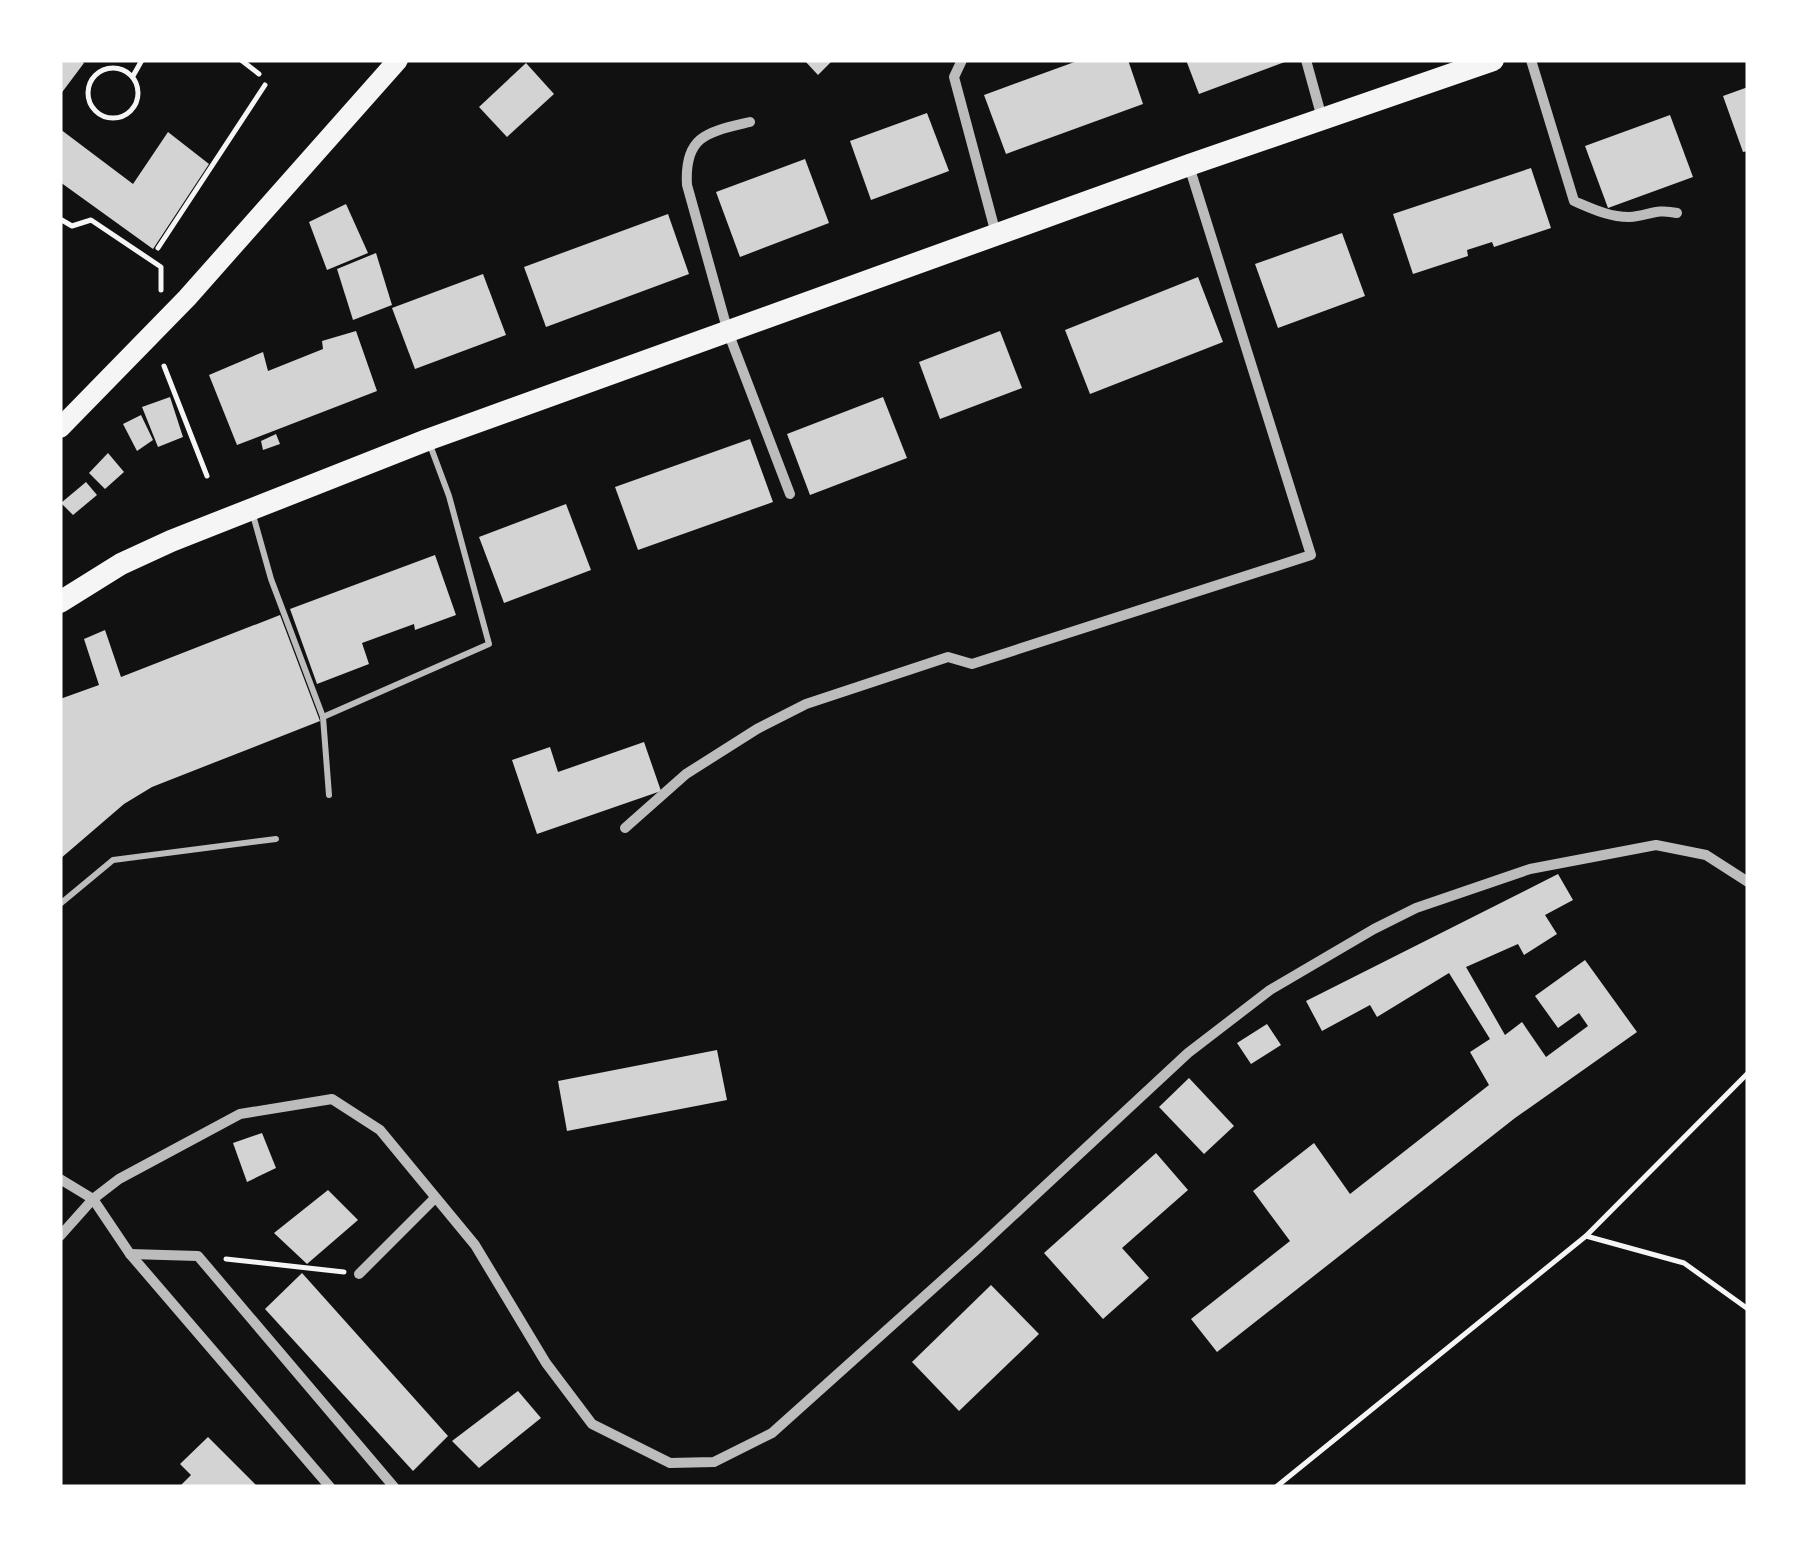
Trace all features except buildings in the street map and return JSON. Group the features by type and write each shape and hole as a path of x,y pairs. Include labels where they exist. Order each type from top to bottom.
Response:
{"highway":[{"path":"62,600 121,564 428,440 1189,165 1493,60"}],"main road":[{"path":"60,428 176,309 398,60"}],"street":[{"path":"962,60 954,77 996,235"},
{"path":"1306,60 1322,119"},
{"path":"1531,60 1574,202 1604,214 1633,217 1658,208 1677,213"},
{"path":"750,122 714,131 694,142 686,164 688,185 728,332 790,494"},
{"path":"625,828 686,774 757,729 806,704 948,657 972,664 1312,555 1189,165"},
{"path":"60,1236 93,1199 119,1179 240,1114 332,1099 380,1130 475,1245 546,1363 592,1424 670,1463 714,1462 772,1433 1188,1053 1270,990 1374,928 1416,908 1530,869 1656,846 1706,855 1748,882"},
{"path":"60,1179 93,1199 130,1254 330,1487"},
{"path":"359,1274 434,1199"},
{"path":"130,1254 198,1256 394,1487"}],"lane":[{"path":"323,717 489,644 449,496 428,440"},
{"path":"251,509 271,580 323,717 329,795"},
{"path":"60,904 112,860 276,840"}],"path":[{"path":"133,76 142,60"},
{"path":"240,60 259,74"},
{"path":"112,67 133,76 139,88 132,112 120,118 107,118 96,112 88,89 100,70 112,67"},
{"path":"158,248 265,86"},
{"path":"60,218 72,226 90,220 161,267 160,289 176,309"},
{"path":"164,366 207,476"},
{"path":"1276,1487 1586,1236 1748,1072"},
{"path":"1586,1236 1684,1264 1748,1309"},
{"path":"198,1256 359,1274"}]}
